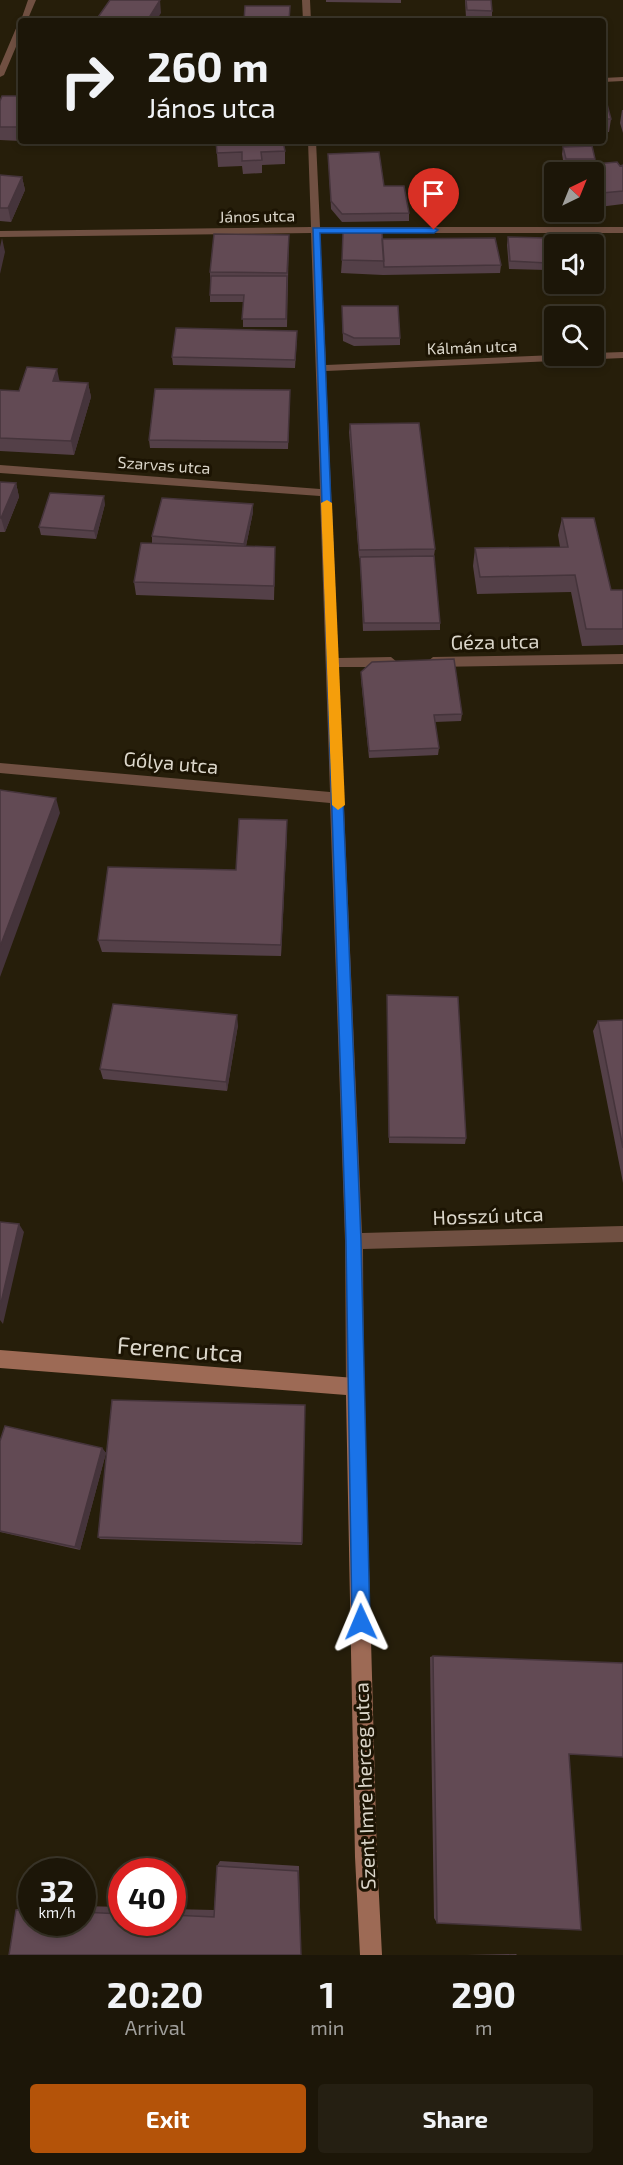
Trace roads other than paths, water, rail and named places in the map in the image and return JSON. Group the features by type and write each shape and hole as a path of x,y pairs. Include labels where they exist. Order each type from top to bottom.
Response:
{"street":[{"path":"24,18 32,0"},
{"path":"306,0 307,18"},
{"path":"0,75 18,33"},
{"path":"606,80 623,79"},
{"name":"Szent Imre herceg utca","path":"312,144 354,1241 366,1857 371,1955"},
{"name":"János utca","path":"0,234 316,230 623,230"},
{"name":"Kálmán utca","path":"321,368 623,355"},
{"name":"Szarvas utca","path":"0,470 325,493"},
{"name":"Géza utca","path":"425,662 623,660"},
{"path":"331,663 401,662"},
{"name":"Gólya utca","path":"0,768 338,798"},
{"name":"Hosszú utca","path":"354,1241 623,1234"},
{"name":"Ferenc utca","path":"0,1359 356,1387"}]}
